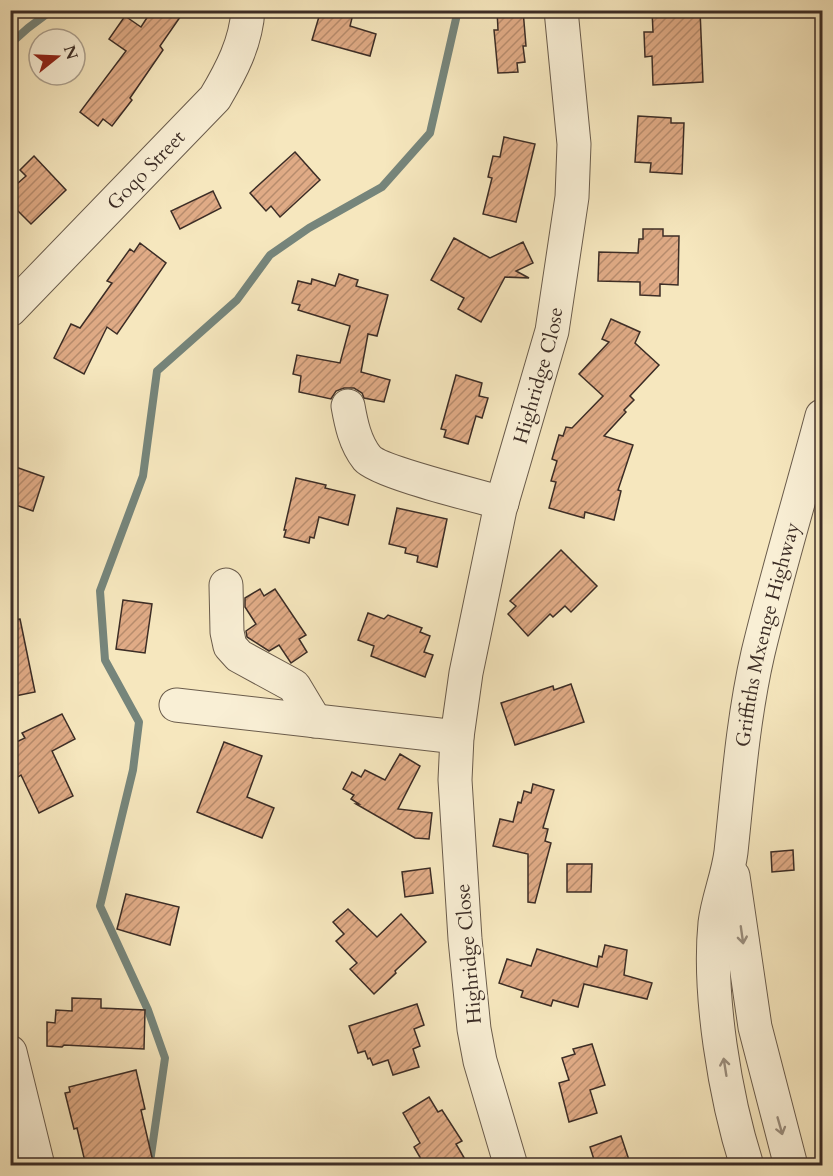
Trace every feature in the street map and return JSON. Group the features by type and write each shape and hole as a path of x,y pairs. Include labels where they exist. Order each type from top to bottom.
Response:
{"street":[{"name":"Goqo Street","path":"10,310 215,98 230,73 240,49 248,10"},
{"name":"Highridge Close","path":"511,1166 483,1072 474,1029 455,780 457,737 466,673 502,503 552,331 572,197 574,144 561,10"},
{"path":"348,406 352,428 368,459 380,467 502,503"},
{"name":"Griffiths Mxenge Highway","path":"747,1166 730,1099 720,1039 714,980 715,922 730,857 743,743 758,655 822,416"},
{"path":"226,585 227,632 230,645 239,656 294,686 315,721"},
{"path":"176,705 457,737"},
{"name":"Griffiths Mxenge Highway","path":"730,857 755,1027 791,1166"},
{"path":"10,1052 38,1166"}],"building":[{"path":"152,10 185,10 160,46 163,50 130,98 132,100 112,126 103,119 98,126 80,112 126,51 109,39 125,16 141,27"},
{"path":"321,10 354,10 350,26 376,34 370,56 312,40"},
{"path":"497,10 523,10 525,62 517,63 518,72 498,73 494,30 498,30"},
{"path":"652,10 700,10 703,82 653,85 652,56 645,57 644,32 653,32"},
{"path":"638,116 671,118 671,123 684,123 682,174 650,172 651,163 635,162"},
{"path":"504,137 535,144 516,222 483,214 492,178 488,177 493,156 500,157"},
{"path":"295,152 320,180 280,217 271,206 266,211 250,193"},
{"path":"34,156 66,190 31,224 10,203 10,190 26,176 20,170"},
{"path":"213,191 221,208 180,229 171,211"},
{"path":"643,229 663,229 663,236 679,236 678,285 660,284 660,296 640,295 640,282 598,281 599,252 638,253 639,239 643,239"},
{"path":"454,238 490,258 523,242 533,263 516,271 529,278 505,277 481,322 458,309 464,298 431,280"},
{"path":"140,243 166,263 117,334 107,327 84,374 54,358 71,324 80,328 112,283 107,281 130,249 134,252"},
{"path":"339,274 358,280 356,286 388,295 377,336 368,334 361,372 390,380 384,402 364,398 362,393 354,388 336,391 331,399 299,392 301,376 293,374 297,355 340,363 350,326 298,310 300,305 292,303 298,281 311,284 312,279 335,286"},
{"path":"611,319 640,332 635,343 659,365 630,396 634,400 604,436 633,445 618,490 621,491 614,520 585,512 584,518 549,508 556,482 551,481 557,461 552,459 559,435 563,436 566,427 572,428 603,396 579,374 609,342 602,339"},
{"path":"456,375 482,383 479,396 488,398 482,418 476,416 468,444 444,437 446,430 441,429"},
{"path":"10,465 44,477 33,511 10,503"},
{"path":"296,478 355,495 348,525 319,517 314,538 310,537 309,543 284,537"},
{"path":"397,508 447,519 437,567 417,562 418,556 405,553 406,548 389,544"},
{"path":"561,550 597,586 571,612 565,606 553,617 550,614 528,636 508,614 516,606 510,601"},
{"path":"260,589 264,596 275,589 306,635 299,639 307,652 291,663 279,645 269,651 247,637 246,631 256,624 245,607 245,598"},
{"path":"123,600 152,604 145,653 116,649"},
{"path":"368,613 384,619 388,615 422,628 420,632 430,636 424,652 433,655 425,677 371,656 374,646 358,640"},
{"path":"20,619 35,692 10,697 10,620"},
{"path":"571,684 584,722 515,745 501,703 553,686 554,690"},
{"path":"62,714 75,739 52,751 73,796 39,813 21,775 18,777 10,762 10,745 25,738 22,733"},
{"path":"224,742 262,756 247,797 274,808 262,838 197,812"},
{"path":"400,754 420,766 398,809 432,813 429,839 415,838 356,804 359,804 351,799 354,795 343,789 352,772 361,777 365,770 385,780"},
{"path":"533,784 554,790 543,828 548,829 545,841 551,843 535,903 528,902 528,854 493,846 500,819 513,822 518,802 521,803 524,791 531,793"},
{"path":"793,850 794,870 772,872 771,852"},
{"path":"567,864 592,864 591,892 567,892"},
{"path":"430,868 433,893 405,897 402,872"},
{"path":"126,894 179,907 170,945 117,929"},
{"path":"348,909 377,937 401,914 426,942 374,994 350,969 357,963 336,941 344,934 333,922"},
{"path":"605,945 627,950 624,975 652,983 647,999 584,984 578,1007 553,1000 551,1006 521,997 523,991 499,983 507,959 531,966 537,949 597,967 599,956 602,957"},
{"path":"72,998 101,999 101,1008 145,1010 144,1049 47,1046 47,1022 55,1023 56,1010 72,1011"},
{"path":"417,1004 424,1025 414,1029 420,1046 413,1049 419,1067 393,1075 388,1060 373,1065 365,1051 358,1053 349,1026"},
{"path":"592,1044 605,1085 590,1090 597,1113 569,1122 559,1083 569,1080 562,1058 575,1054 573,1049"},
{"path":"136,1070 145,1109 141,1110 154,1166 86,1166 77,1128 74,1129 65,1093 70,1092 69,1087"},
{"path":"429,1097 438,1112 442,1110 462,1141 456,1144 469,1166 425,1166 414,1147 420,1143 403,1113"},
{"path":"621,1136 631,1166 596,1166 590,1147"}],"waterway":[{"path":"10,44 52,10"},
{"path":"150,1162 165,1058 148,1010 100,906 133,770 139,722 105,660 100,591 143,476 157,371 237,300 270,255 309,228 382,187 430,133 458,10"}]}
